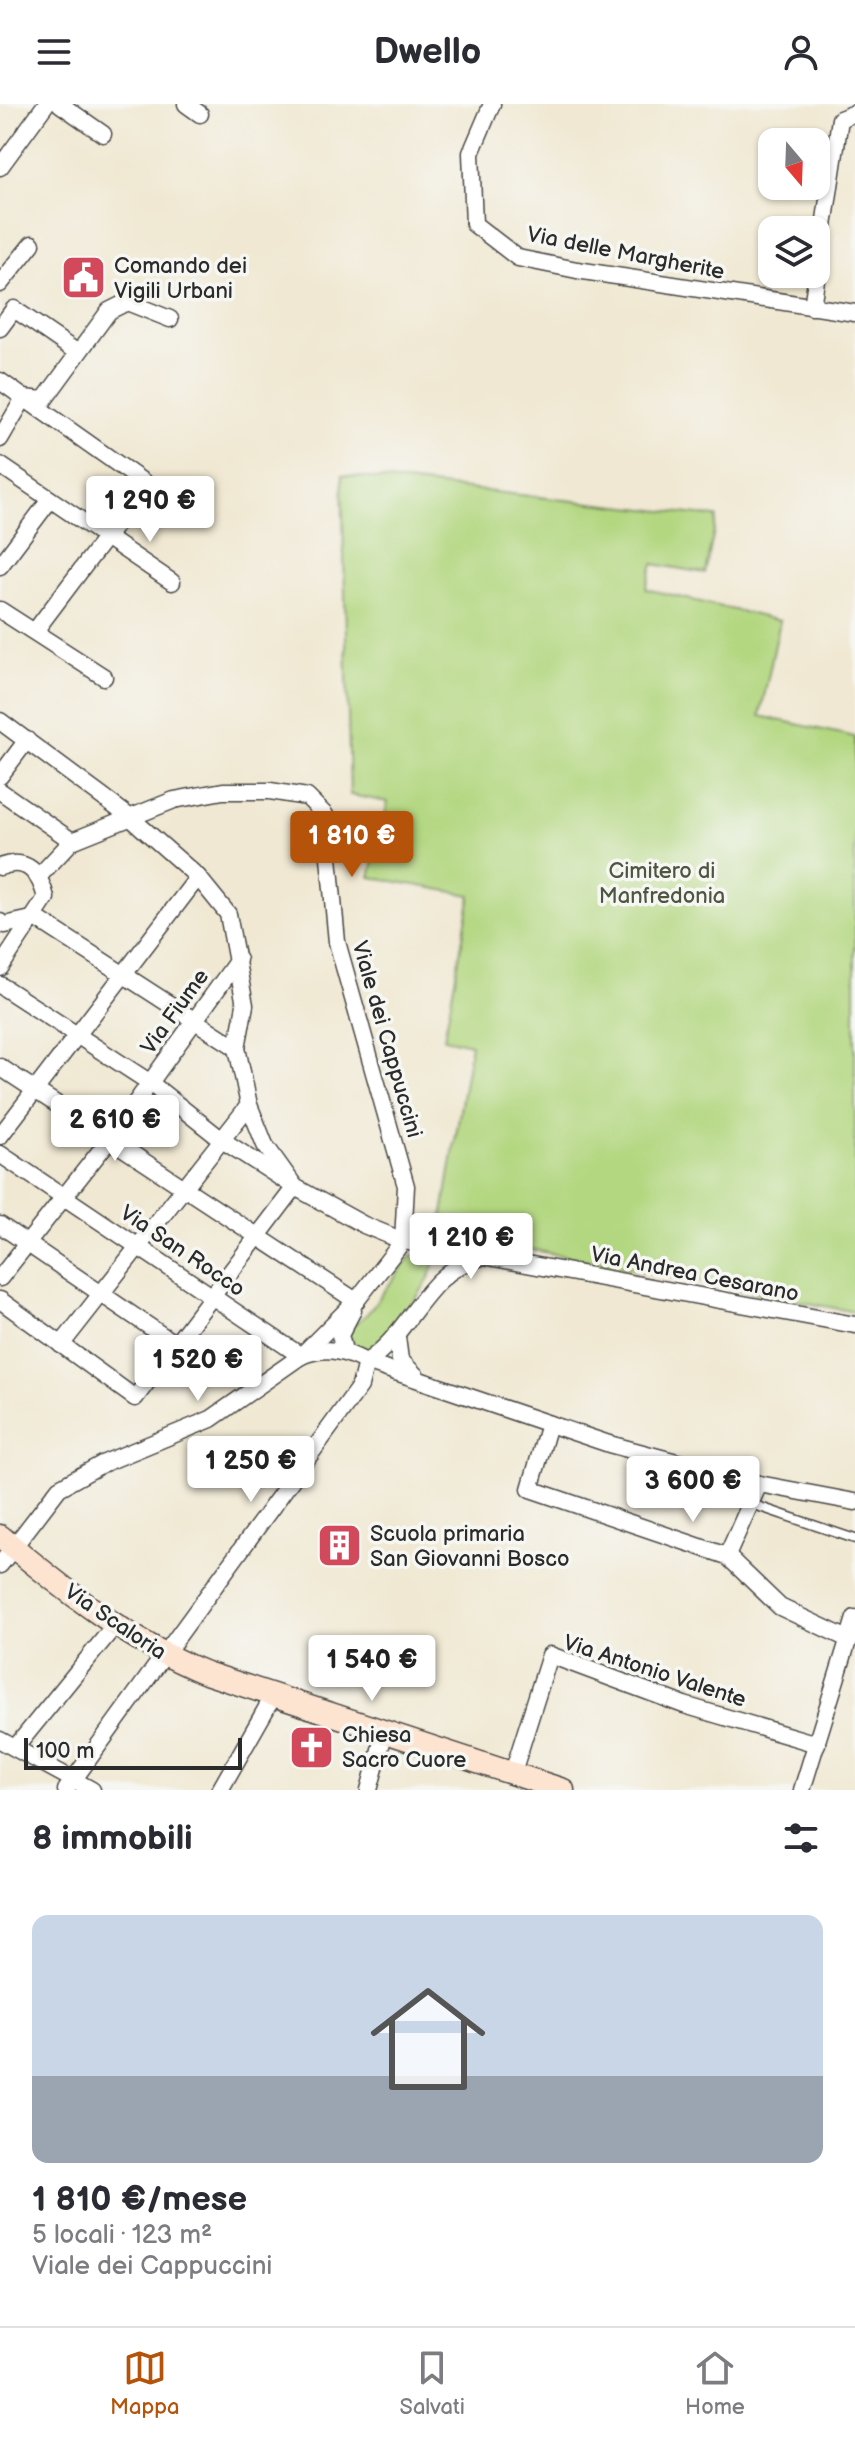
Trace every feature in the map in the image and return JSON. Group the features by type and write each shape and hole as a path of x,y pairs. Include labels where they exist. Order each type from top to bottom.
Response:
{"main road":[{"name":"Via Scaloria","path":"4,1549 165,1656 563,1790"}],"street":[{"path":"0,167 46,104"},
{"path":"60,104 103,134"},
{"name":"Via delle Margherite","path":"492,104 471,153 474,224 518,258 855,313"},
{"path":"812,307 840,119 855,113"},
{"path":"0,284 32,244"},
{"path":"24,398 44,400 109,311 127,302 170,319"},
{"path":"0,328 14,309 78,353"},
{"path":"0,381 146,484 35,631"},
{"path":"0,439 24,398"},
{"path":"0,465 172,582"},
{"path":"0,566 49,501"},
{"path":"0,610 104,677"},
{"path":"0,721 132,819"},
{"path":"0,776 27,740"},
{"path":"0,791 72,841 40,875"},
{"name":"Viale dei Cappuccini","path":"72,841 174,800 223,791 270,791 307,797 325,815 337,942 406,1186 403,1241"},
{"name":"Via Andrea Cesarano","path":"132,819 198,877 228,914 245,1005 237,1048 249,1105 265,1145 295,1187 364,1225 403,1241 855,1325"},
{"path":"0,867 11,862 31,867 40,875 46,898 36,918 0,968"},
{"path":"0,1136 198,877"},
{"path":"0,922 5,925 36,918 237,1048"},
{"name":"Via Fiume","path":"0,1278 109,1140 238,960"},
{"path":"0,985 149,1082 222,1140 295,1187 135,1398 0,1300"},
{"path":"0,1067 356,1301"},
{"path":"61,1345 249,1105"},
{"name":"Via San Rocco","path":"0,1154 301,1356"},
{"path":"0,1225 175,1344"},
{"path":"4,1549 59,1488 102,1464 211,1419 301,1356 356,1301 403,1241"},
{"path":"441,1247 442,1274"},
{"path":"70,1784 360,1386 366,1362 397,1337 442,1274 460,1263 487,1256"},
{"path":"344,1351 340,1335 352,1316 356,1301"},
{"path":"397,1337 400,1360 420,1380"},
{"path":"301,1356 317,1350 344,1351 366,1362 549,1424 666,1459 759,1484 855,1502"},
{"path":"549,1424 530,1489 727,1556 780,1607 850,1640"},
{"path":"727,1556 759,1484"},
{"path":"802,1790 855,1618"},
{"path":"92,1790 70,1784 7,1744 116,1624"},
{"name":"Via Antonio Valente","path":"513,1772 550,1655 684,1705 817,1744"},
{"path":"220,1790 274,1695"},
{"path":"369,1790 385,1731"}],"lane":[{"path":"666,1459 662,1474 749,1506 855,1539"}],"green space":[{"name":"Cimitero di Manfredonia","path":"342,475 717,517 705,573 653,564 646,589 780,621 760,716 855,737 855,1312 440,1232 471,1044 444,1038 471,895 370,877 388,802 350,795"},
{"path":"427,1252 434,1257 434,1266 421,1292 377,1344 369,1351 360,1350 349,1336 352,1326 367,1314 410,1257"}],"place":[{"name":"Comando dei Vigili Urbani","path":"83,278"},
{"name":"Scuola primaria San Giovanni Bosco","path":"339,1546"},
{"name":"Chiesa Sacro Cuore","path":"311,1747"}]}
